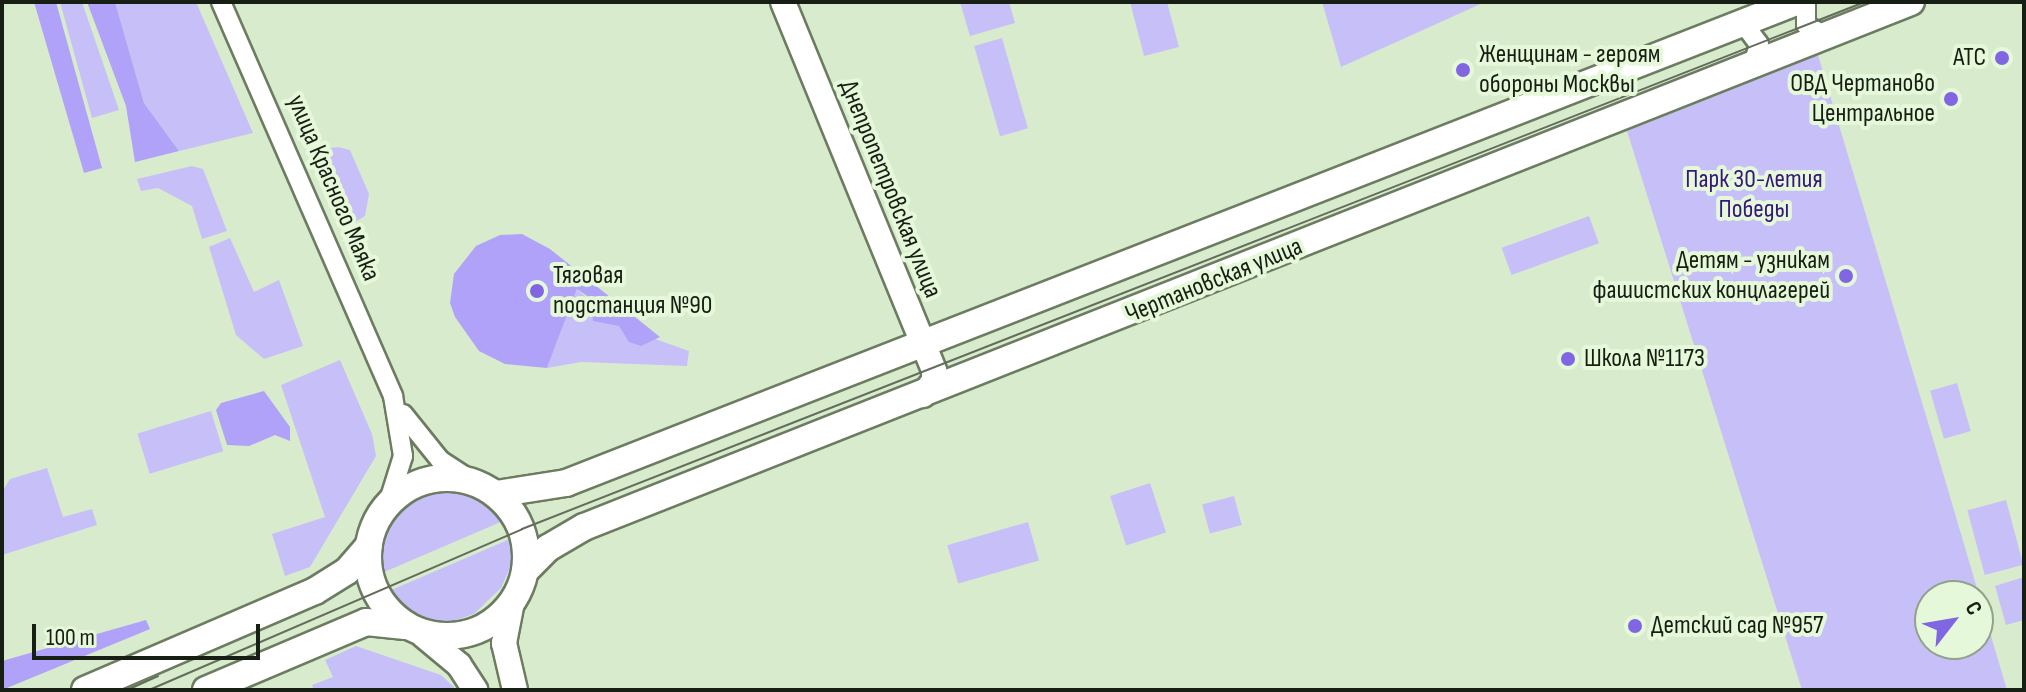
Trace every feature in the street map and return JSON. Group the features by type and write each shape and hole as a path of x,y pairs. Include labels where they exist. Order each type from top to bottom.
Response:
{"main road":[{"name":"Чертановская улица","path":"496,494 566,483 1796,2"},
{"name":"Чертановская улица","path":"512,602 525,571 548,548 584,527 1911,2"},
{"path":"983,321 975,343 986,362 998,365"},
{"name":"Чертановская улица","path":"388,504 427,480 472,481 496,494 522,529 525,571"},
{"path":"85,690 315,591 347,571 369,546 388,504"},
{"path":"369,546 376,591 414,630"},
{"path":"206,690 366,622 414,630 466,633 498,616 512,602"}],"street":[{"name":"улица Красного Маяка","path":"221,2 393,396 440,460 472,481"},
{"name":"Днепропетровская улица","path":"783,2 934,371 934,381 923,395"},
{"path":"1806,2 1806,25 1825,36"},
{"path":"1743,23 1759,44 1753,65"},
{"name":"улица Красного Маяка","path":"388,504 403,456 393,396"},
{"path":"512,602 504,643 515,690"},
{"path":"414,630 459,665 475,690"}],"green space":[{"path":"60,2 82,2 119,110 92,118"},
{"path":"115,2 196,2 253,133 179,151 144,103"},
{"path":"960,2 1009,2 1015,23 970,36"},
{"path":"1130,2 1167,2 1179,47 1144,56"},
{"path":"1322,2 1485,2 1341,67"},
{"path":"1002,38 1028,128 1000,136 974,46"},
{"name":"Парк 30-летия Победы","path":"1818,55 1975,580 1914,580 1914,660 1994,660 1994,646 2007,690 1802,690 1627,131"},
{"path":"338,147 350,150 369,194 365,216 355,222 325,149"},
{"path":"319,152 350,225 340,223 313,161"},
{"path":"192,166 203,169 227,231 202,239 192,206 158,188 141,191 137,179"},
{"path":"1589,216 1599,243 1512,275 1502,248"},
{"path":"230,238 254,292 279,280 303,346 264,359 236,335 209,247"},
{"path":"577,289 619,326 689,351 687,366 581,362 547,368"},
{"path":"340,360 372,434 376,456 310,567 285,576 272,534 325,517 281,385"},
{"path":"1957,383 1971,431 1944,439 1930,391"},
{"path":"211,411 223,451 150,474 137,434"},
{"path":"47,468 63,517 92,509 97,525 2,555 2,492 10,479"},
{"path":"1150,483 1166,532 1126,545 1110,496"},
{"path":"447,486 479,495 503,521 382,573 379,552 385,520 403,500"},
{"path":"1234,496 1242,525 1210,534 1202,505"},
{"path":"2006,500 2023,565 1985,575 1967,510"},
{"path":"1028,522 1039,560 958,584 947,545"},
{"path":"510,539 512,564 501,588 474,614 450,622 430,621 404,609 389,591"},
{"path":"2024,577 2024,620 2006,625 1995,586"},
{"path":"356,646 441,675 457,690 314,690 312,685 333,677 325,660"}],"shaded area":[{"path":"34,2 56,2 102,168 84,173"},
{"path":"87,2 115,2 144,103 179,151 135,162 126,106"},
{"path":"522,234 550,249 660,337 641,346 629,342 619,326 593,321 590,298 577,289 547,368 505,364 479,351 455,317 450,303 454,274 476,246 500,235"},
{"path":"264,391 290,427 290,441 275,435 249,446 227,445 216,410 221,403"},
{"path":"146,620 150,629 2,690 2,661"}],"tram line":[{"path":"149,690 522,529 1865,2"},
{"path":"127,690 158,676"}],"place":[{"name":"АТС","path":"2002,58"},
{"name":"Женщинам - героям обороны Москвы","path":"1463,70"},
{"name":"ОВД Чертаново Центральное","path":"1951,99"},
{"name":"Детям - узникам фашистских концлагерей","path":"1846,276"},
{"name":"Тяговая подстанция №90","path":"537,291"},
{"name":"Школа №1173","path":"1568,359"},
{"name":"Детский сад №957","path":"1635,626"}]}
